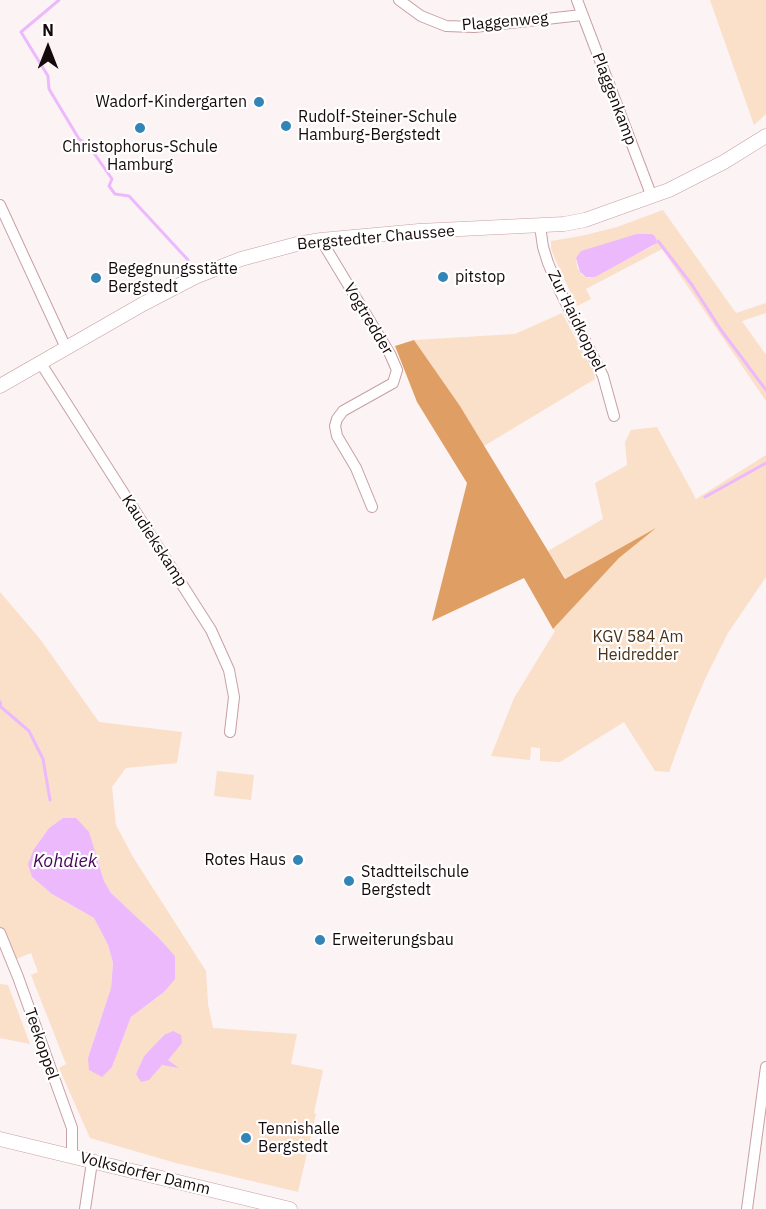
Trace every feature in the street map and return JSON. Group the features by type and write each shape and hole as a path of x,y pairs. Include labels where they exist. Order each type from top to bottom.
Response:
{"main road":[{"name":"Bergstedter Chaussee","path":"0,386 195,277 241,259 321,240 412,232 540,226 585,220 652,197 724,162 766,136"},
{"name":"Volksdorfer Damm","path":"0,1139 290,1209"}],"street":[{"name":"Plaggenweg","path":"399,0 421,16 446,26 474,27 582,15"},
{"name":"Plaggenkamp","path":"577,0 652,197"},
{"path":"0,205 66,348"},
{"name":"Zur Haidkoppel","path":"540,226 548,263 603,376 614,416"},
{"name":"Vogtredder","path":"321,240 390,354 397,370 393,383 343,411 335,426 337,436 356,468 372,507"},
{"name":"Kaudiekskamp","path":"40,362 211,630 229,670 234,697 230,732"},
{"name":"Teekoppel","path":"0,933 72,1128 72,1156"},
{"path":"747,1209 766,1068"},
{"path":"85,1209 92,1162"}],"green space":[{"path":"710,0 766,0 766,114 754,125"},
{"path":"663,210 736,313 766,303 766,313 742,321 766,355 766,401 662,249 586,289 591,299 577,306 551,249 551,241 617,227","holes":["655,245 589,278 582,275 577,267 576,258"]},
{"path":"562,313 595,379 484,446 460,406 414,340 515,334"},
{"name":"KGV 584 Am Heidredder","path":"657,427 696,499 766,455 766,577 728,633 706,677 669,772 655,771 624,722 560,762 540,761 540,748 531,747 530,760 491,756 514,698 555,631 553,629 619,558 652,531 566,579 548,551 603,519 595,483 627,465 625,442 631,430"},
{"path":"0,592 40,639 99,722 182,732 177,763 126,768 112,787 116,825 133,857 206,971 208,1004 213,1028 297,1034 291,1064 323,1070 314,1113 316,1114 298,1192 176,1163 90,1138 59,1068 66,1064 31,975 38,972 31,953 16,959 0,930","holes":["63,818 98,860 104,881 111,893 175,956 164,992 131,1017 112,1067 88,1058 111,988 113,963 108,945 94,918 52,894 32,877 34,849 49,828","164,1035 168,1060 177,1067 162,1065 136,1074 144,1056"]},
{"path":"217,771 254,775 251,800 214,796"},
{"path":"0,984 8,985 30,1044 0,1038"}],"shaded area":[{"path":"414,340 460,406 565,579 656,528 619,558 553,629 524,578 432,621 467,483 417,402 395,346"}],"water":[{"path":"637,234 651,234 655,236 657,243 595,277 586,277 580,272 576,258 581,251"},
{"name":"Kohdiek","path":"63,818 76,818 89,832 104,881 111,893 175,956 175,979 164,992 131,1017 112,1067 102,1077 89,1070 88,1058 111,988 113,963 108,945 94,918 52,894 32,877 28,864 34,849 49,828"},
{"path":"173,1031 181,1035 182,1043 168,1060 179,1068 162,1065 149,1080 141,1082 136,1074 144,1056 164,1035"}],"waterway":[{"path":"59,0 21,32 48,76 49,89 79,139 89,146 112,179 109,186 115,194 129,196 188,260"},
{"path":"658,241 766,390"},
{"path":"705,497 766,463"},
{"path":"0,702 1,707 29,731 43,759 50,800"}],"place":[{"name":"Wadorf-Kindergarten","path":"259,102"},
{"name":"Rudolf-Steiner-Schule Hamburg-Bergstedt","path":"286,126"},
{"name":"Christophorus-Schule Hamburg","path":"140,128"},
{"name":"pitstop","path":"443,277"},
{"name":"Begegnungsstätte Bergstedt","path":"96,278"},
{"name":"Rotes Haus","path":"298,860"},
{"name":"Stadtteilschule Bergstedt","path":"349,881"},
{"name":"Erweiterungsbau","path":"320,940"},
{"name":"Tennishalle Bergstedt","path":"246,1138"}]}
